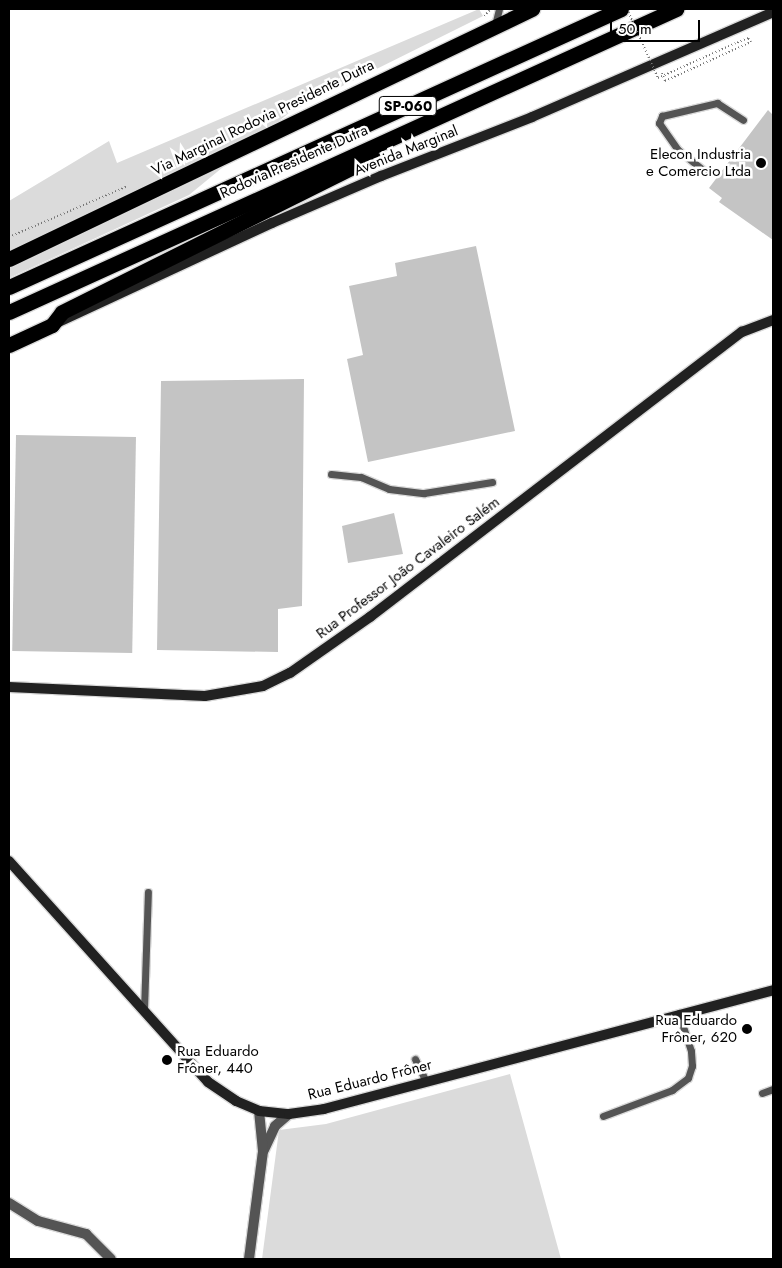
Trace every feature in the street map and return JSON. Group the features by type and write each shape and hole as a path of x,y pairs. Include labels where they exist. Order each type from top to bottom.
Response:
{"highway":[{"name":"Via Marginal Rodovia Presidente Dutra","path":"9,259 532,9"},
{"name":"Rodovia Presidente Dutra","path":"9,287 621,9"},
{"name":"Rodovia Presidente Dutra","path":"9,312 676,9"},
{"path":"9,344 52,325 62,312 386,150 410,129"}],"main road":[{"name":"Avenida Marginal","path":"52,325 372,180 658,63 773,12"},
{"name":"Rua Professor João Cavaleiro Salém","path":"9,687 205,696 263,686 290,673 370,617 742,332 773,320"},
{"name":"Rua Eduardo Frôner","path":"9,862 208,1082 236,1102 259,1111 289,1114 324,1109 679,1013 773,990"}],"street":[{"path":"249,1259 263,1151 259,1111"},
{"path":"263,1151 275,1126 289,1114"},
{"path":"9,1203 38,1221 86,1234 112,1259"}],"lane":[{"path":"494,27 499,9"},
{"path":"703,170 678,150 659,123 662,116 717,103 743,120"},
{"path":"331,474 361,477 389,489 424,493 492,482"},
{"path":"144,1010 148,892"},
{"path":"603,1116 672,1090 688,1078 692,1066 691,1051 679,1013"},
{"path":"415,1059 426,1082"},
{"path":"762,1093 773,1090"}],"path":[{"path":"627,9 658,78 736,43 748,38 751,42 665,80 658,63"}],"shaded area":[{"path":"479,9 483,16 290,112 189,195 9,278 9,201 109,141 117,163"},
{"path":"510,1074 561,1259 262,1259 279,1130 326,1124"}],"building":[{"name":"Elecon Industria e Comercio Ltda","path":"768,110 773,115 773,240 719,202 722,198 709,188"},
{"path":"476,246 515,431 368,462 347,359 363,355 349,286 397,276 395,263"},
{"path":"304,379 302,606 278,609 278,652 157,650 161,381"},
{"path":"16,435 136,437 132,653 12,651"},
{"path":"394,513 403,554 348,563 342,526"}],"place":[{"name":"Elecon Industria e Comercio Ltda","path":"761,163"},
{"name":"Rua Eduardo Frôner, 620","path":"747,1029"},
{"name":"Rua Eduardo Frôner, 440","path":"167,1060"}]}
